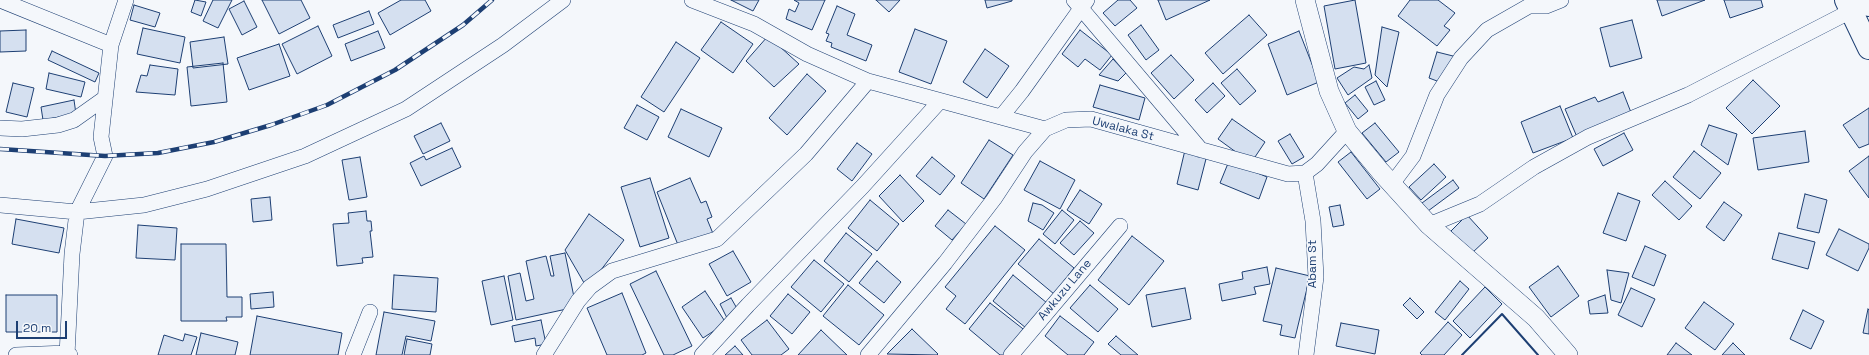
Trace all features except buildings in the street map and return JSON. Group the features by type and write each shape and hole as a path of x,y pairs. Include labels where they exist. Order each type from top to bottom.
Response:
{"main road":[{"path":"1858,4 1869,48"}],"street":[{"path":"0,0 111,45"},
{"path":"16,355 68,354 72,254 77,212 105,156 101,137 111,45 126,0"},
{"path":"0,205 77,212 144,205 207,189 305,156 406,109 503,45 563,0"},
{"path":"692,0 754,24 807,54 868,81 1044,130"},
{"path":"1305,0 1329,91 1347,131 1429,225 1536,318 1568,355"},
{"path":"1392,184 1413,156 1438,96 1466,53 1487,30 1529,6 1546,6 1561,0"},
{"path":"1001,117 1022,91 1081,2 1201,150"},
{"path":"1429,225 1480,204 1534,167 1588,136 1688,95 1858,4"},
{"path":"544,355 578,301 590,287 607,275 612,272 717,239 806,154 868,81"},
{"path":"0,128 22,129 58,125 74,120 105,98"},
{"path":"702,355 863,186 940,101"},
{"name":"Uwalaka St","path":"868,355 945,263 994,199 1025,152 1044,130 1066,120 1091,119 1288,174 1305,173"},
{"path":"1305,173 1317,164 1347,131"},
{"name":"Abam St","path":"1305,173 1313,221 1316,277 1306,355"},
{"name":"Awkuzu Lane","path":"1011,355 1120,226"},
{"path":"353,355 370,312"}],"railway":[{"path":"0,149 105,156 158,153 214,142 271,125 327,105 395,70 463,25 492,0"}],"wall":[{"path":"1462,355 1502,314 1538,355"}]}
